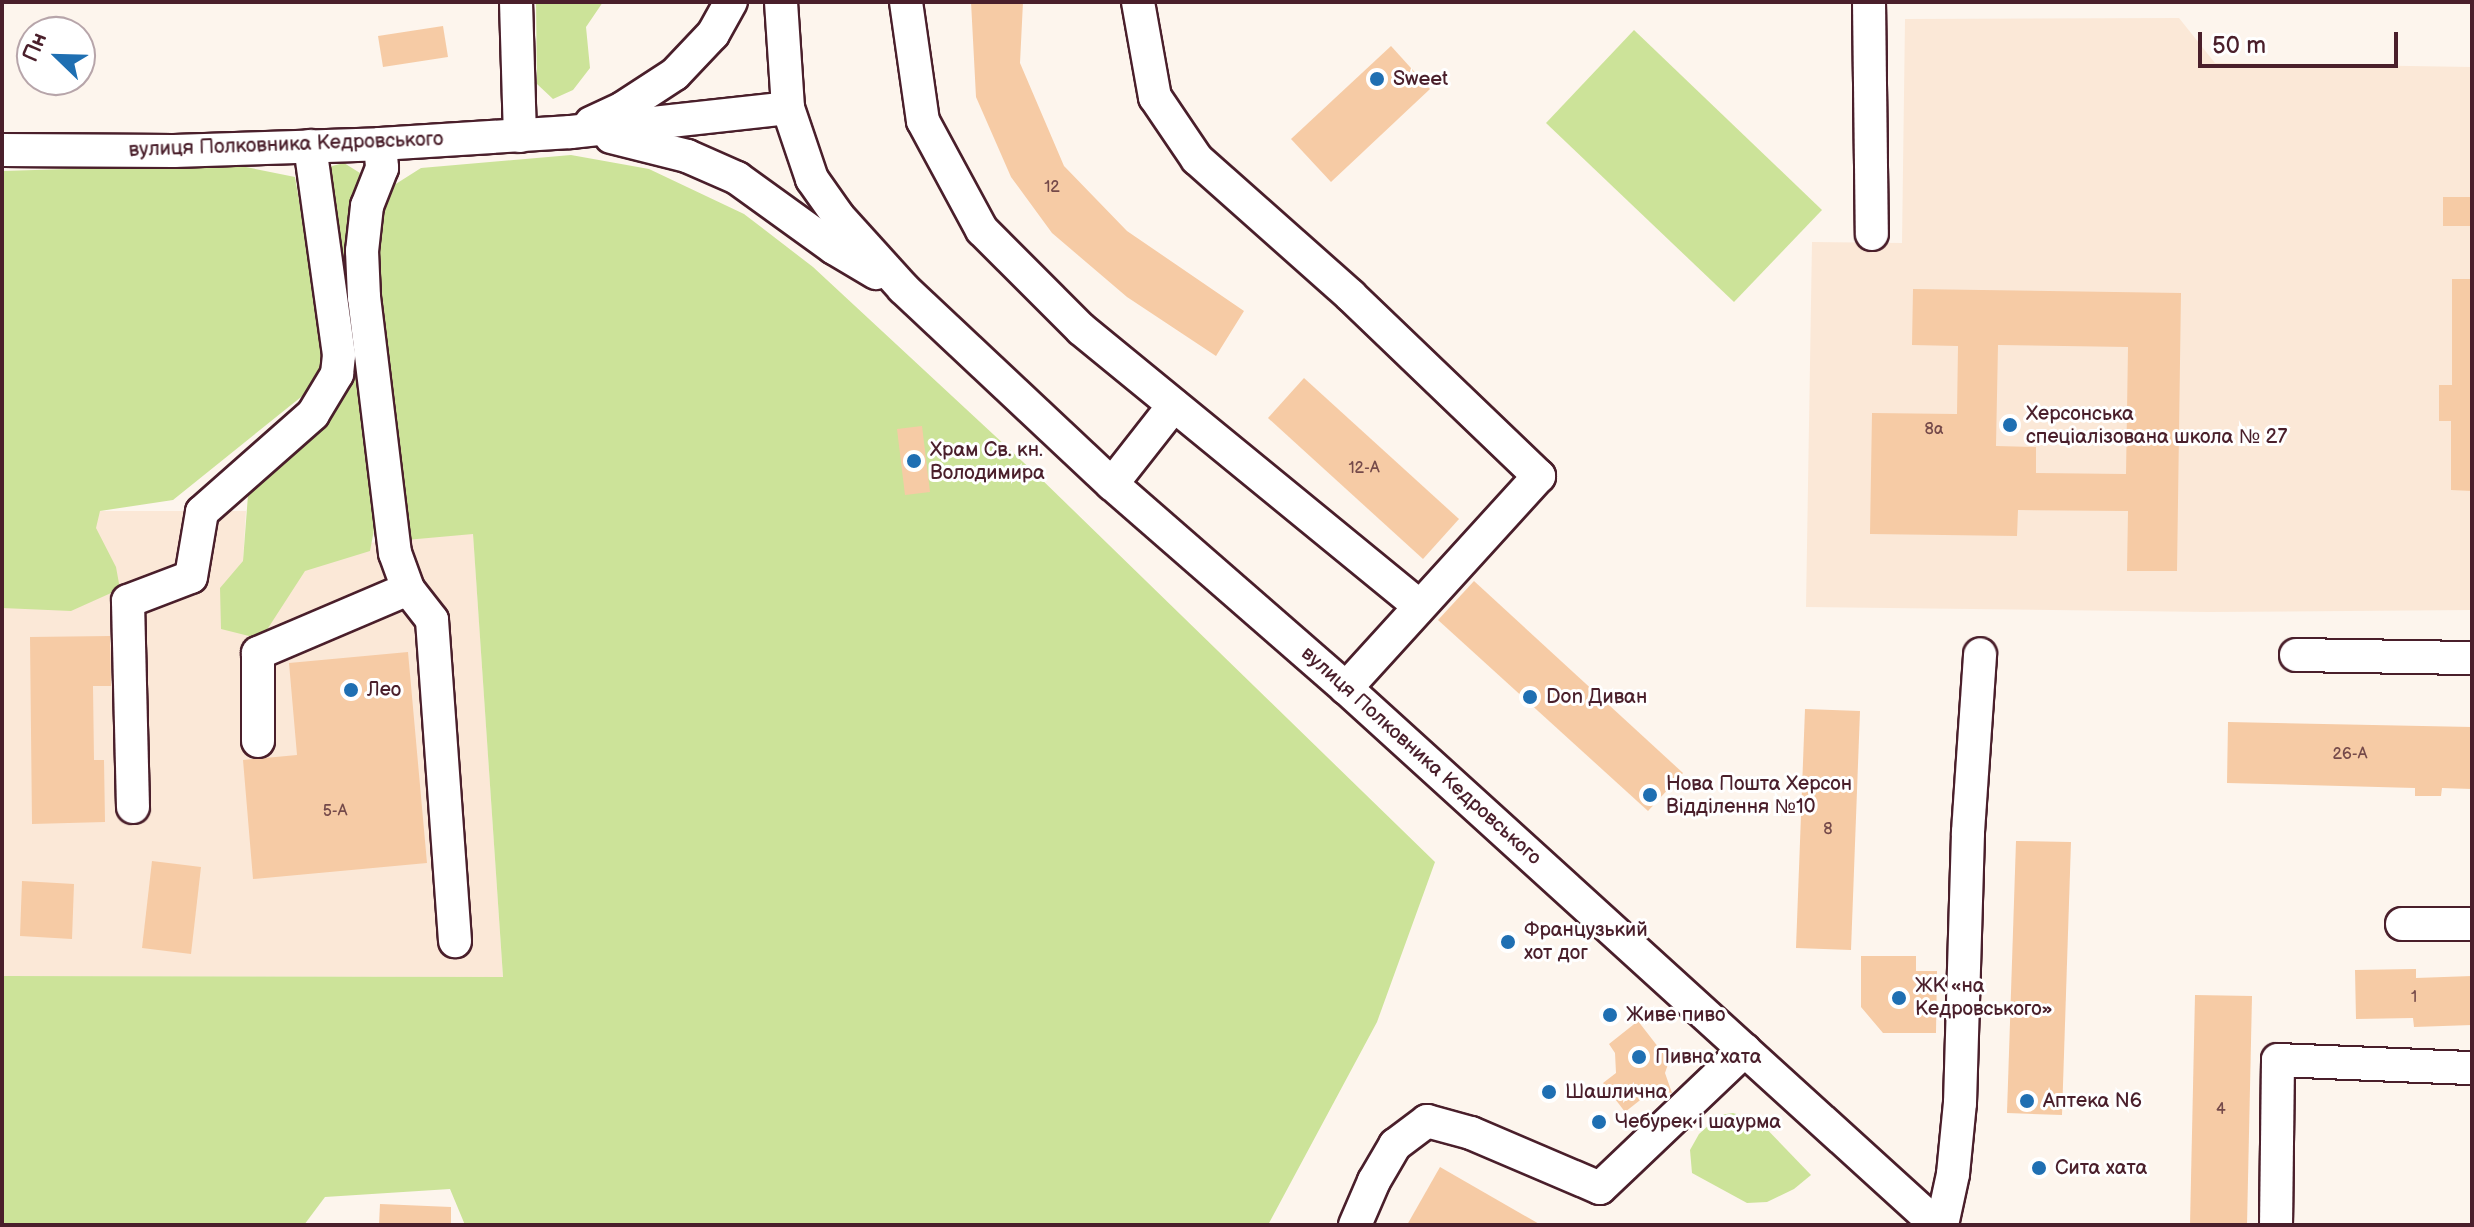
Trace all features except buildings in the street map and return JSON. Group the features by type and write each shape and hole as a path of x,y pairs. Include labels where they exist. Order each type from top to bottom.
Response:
{"street":[{"path":"516,2 520,136"},
{"name":"вулиця Полковника Кедровського","path":"571,132 623,108 675,74 713,34 731,2"},
{"path":"781,2 788,108"},
{"path":"906,2 923,121 982,230 1081,329 1419,606"},
{"path":"1138,2 1155,97 1197,159 1350,295 1539,476 1346,688"},
{"path":"1869,2 1872,234"},
{"name":"вулиця Полковника Кедровського","path":"2,150 142,151 380,144 571,132 788,108 812,179 838,216 903,288 1112,484 1346,688 1940,1225"},
{"name":"вулиця Полковника Кедровського","path":"571,132 632,140 687,156 737,178 834,248 903,288"},
{"path":"380,144 382,168 367,206 362,251 364,297 395,553 408,589 432,620 455,941"},
{"path":"133,807 128,601 191,577 202,512 313,414 337,374 339,355 310,146"},
{"path":"1112,484 1174,405"},
{"path":"258,741 258,653 408,589"},
{"path":"1940,1225 1953,1174 1960,1103 1968,832 1980,654"},
{"path":"2296,655 2472,658"},
{"path":"2402,924 2472,924"},
{"path":"1355,1225 1374,1181 1395,1145 1427,1121 1471,1133 1600,1188 1745,1050"},
{"path":"2276,1225 2278,1060 2472,1068"}],"shaded area":[{"name":"Херсонська спеціалізована школа № 27","path":"2179,18 2215,63 2472,67 2472,610 2209,612 1806,607 1812,242 1902,243 1905,19"},
{"path":"100,511 246,511 243,561 296,550 473,533 503,977 2,976 2,602"}],"green space":[{"path":"536,2 603,2 586,27 590,68 573,90 553,99 537,84"},
{"path":"1634,30 1822,210 1734,302 1546,123"},
{"path":"571,155 649,169 744,214 813,267 1036,474 1435,862 1377,1022 1268,1225 465,1225 450,1189 325,1197 304,1225 2,1225 2,976 503,977 473,534 406,540 373,239 375,215 391,187 421,168"},
{"path":"344,163 360,173 348,222 377,514 370,551 305,571 261,639 221,629 220,588 243,561 248,495 290,446 337,405 324,176 332,166"},
{"path":"231,164 295,177 321,330 321,381 173,500 100,511 96,528 116,567 120,589 71,611 2,608 2,171"},
{"path":"1733,1113 1759,1121 1811,1175 1794,1189 1767,1202 1747,1203 1692,1173 1690,1150 1699,1134 1720,1115"}],"place":[{"name":"Sweet","path":"1377,79"},
{"name":"Херсонська спеціалізована школа № 27","path":"2010,425"},
{"name":"Храм Св. кн. Володимира","path":"914,461"},
{"name":"Лео","path":"351,690"},
{"name":"Don Диван","path":"1530,697"},
{"name":"Нова Пошта Херсон Відділення №10","path":"1650,795"},
{"name":"Французький хот дог","path":"1508,942"},
{"name":"ЖК «на Кедровського»","path":"1899,998"},
{"name":"Живе пиво","path":"1610,1015"},
{"name":"Пивна хата","path":"1639,1057"},
{"name":"Шашлична","path":"1549,1092"},
{"name":"Аптека N6","path":"2027,1101"},
{"name":"Чебурек і шаурма","path":"1599,1122"},
{"name":"Сита хата","path":"2039,1168"}]}
